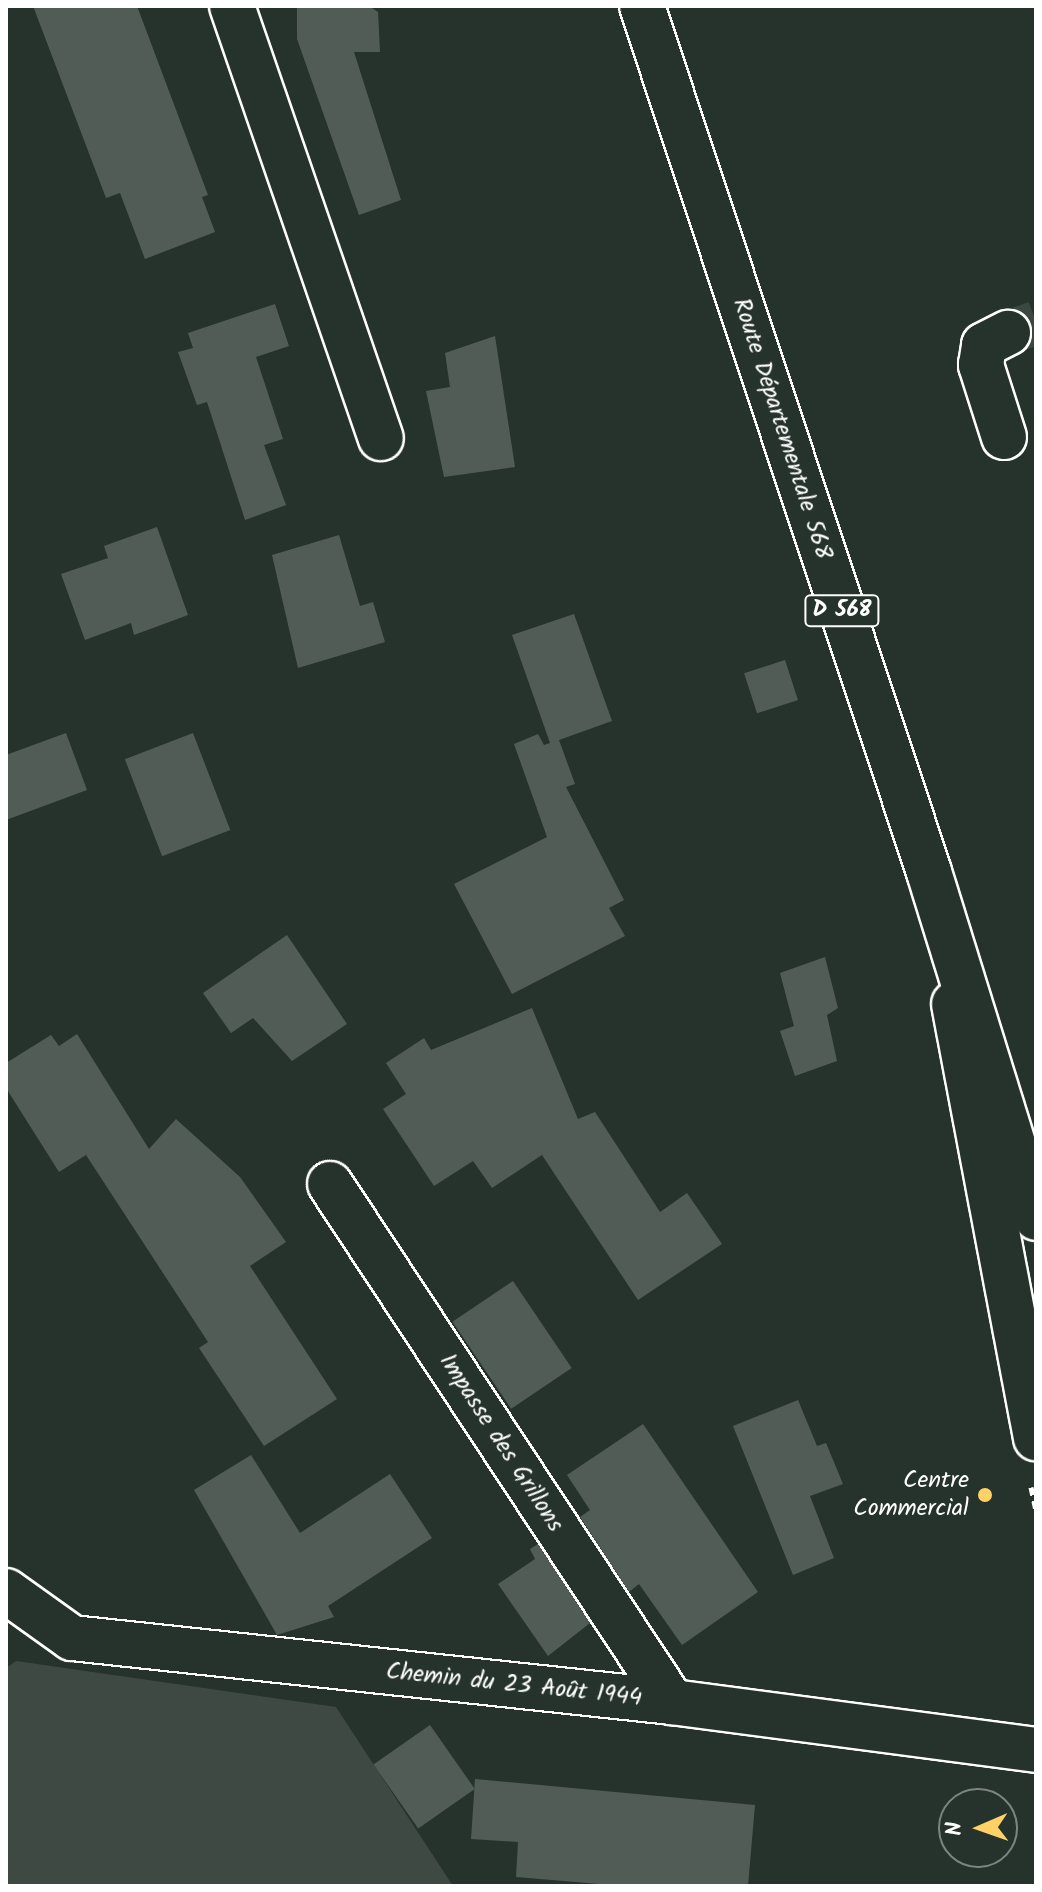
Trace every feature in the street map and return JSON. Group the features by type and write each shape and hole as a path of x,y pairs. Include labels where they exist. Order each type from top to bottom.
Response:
{"street":[{"path":"232,6 381,438"},
{"name":"Route Départementale 568","path":"642,6 929,872 1036,1218"},
{"path":"1004,437 981,365 984,345 1008,333"},
{"path":"929,872 1033,1459"},
{"name":"Impasse des Grillons","path":"330,1184 672,1702"},
{"name":"Chemin du 23 Août 1944","path":"6,1591 72,1638 672,1702 1036,1750"}],"path":[{"path":"1033,1459 1036,1510"}],"shaded area":[{"path":"16,1661 336,1707 453,1886 6,1886 6,1668"}],"building":[{"path":"33,6 137,6 208,195 202,197 215,232 145,259 120,193 106,198"},
{"path":"297,6 369,6 378,12 380,52 354,52 401,200 359,215 297,39"},
{"path":"275,304 289,346 256,357 283,439 264,445 286,505 245,520 207,402 197,405 178,352 193,348 188,333"},
{"path":"495,336 515,467 444,477 426,391 450,387 445,353"},
{"path":"157,527 188,615 134,635 131,623 85,640 61,574 108,558 104,546"},
{"path":"339,535 360,606 373,602 385,642 298,668 272,555"},
{"path":"574,614 612,721 559,740 575,784 566,787 624,900 609,908 625,936 512,994 454,884 547,837 514,744 538,734 544,745 550,743 512,635"},
{"path":"785,660 798,700 757,713 744,673"},
{"path":"66,733 87,790 6,820 6,755"},
{"path":"193,733 230,830 162,856 125,759"},
{"path":"287,935 347,1024 292,1061 253,1018 231,1033 203,993"},
{"path":"825,957 838,1008 827,1015 837,1061 795,1076 780,1031 794,1026 780,973"},
{"path":"532,1008 578,1119 595,1112 660,1212 687,1193 722,1244 638,1300 542,1155 492,1188 473,1161 434,1186 383,1109 406,1094 386,1063 424,1038 431,1050"},
{"path":"77,1034 149,1149 176,1119 240,1177 286,1242 250,1266 337,1399 264,1446 199,1348 208,1342 86,1155 59,1172 6,1088 6,1063 51,1035 59,1046"},
{"path":"513,1281 572,1368 511,1409 452,1322"},
{"path":"798,1400 817,1446 826,1443 843,1484 810,1496 834,1558 793,1575 733,1426"},
{"path":"643,1424 758,1592 682,1645 639,1584 629,1592 580,1517 590,1510 567,1475"},
{"path":"251,1455 300,1533 390,1474 432,1538 328,1606 334,1617 277,1635 194,1490"},
{"path":"538,1544 590,1623 548,1656 498,1584 535,1559 530,1549"},
{"path":"430,1725 475,1789 418,1828 373,1765"},
{"path":"475,1779 755,1805 748,1886 623,1886 516,1877 518,1842 471,1839"}],"tunnel":[{"path":"1008,333 1036,323"}],"place":[{"name":"Centre Commercial","path":"985,1495"}]}
